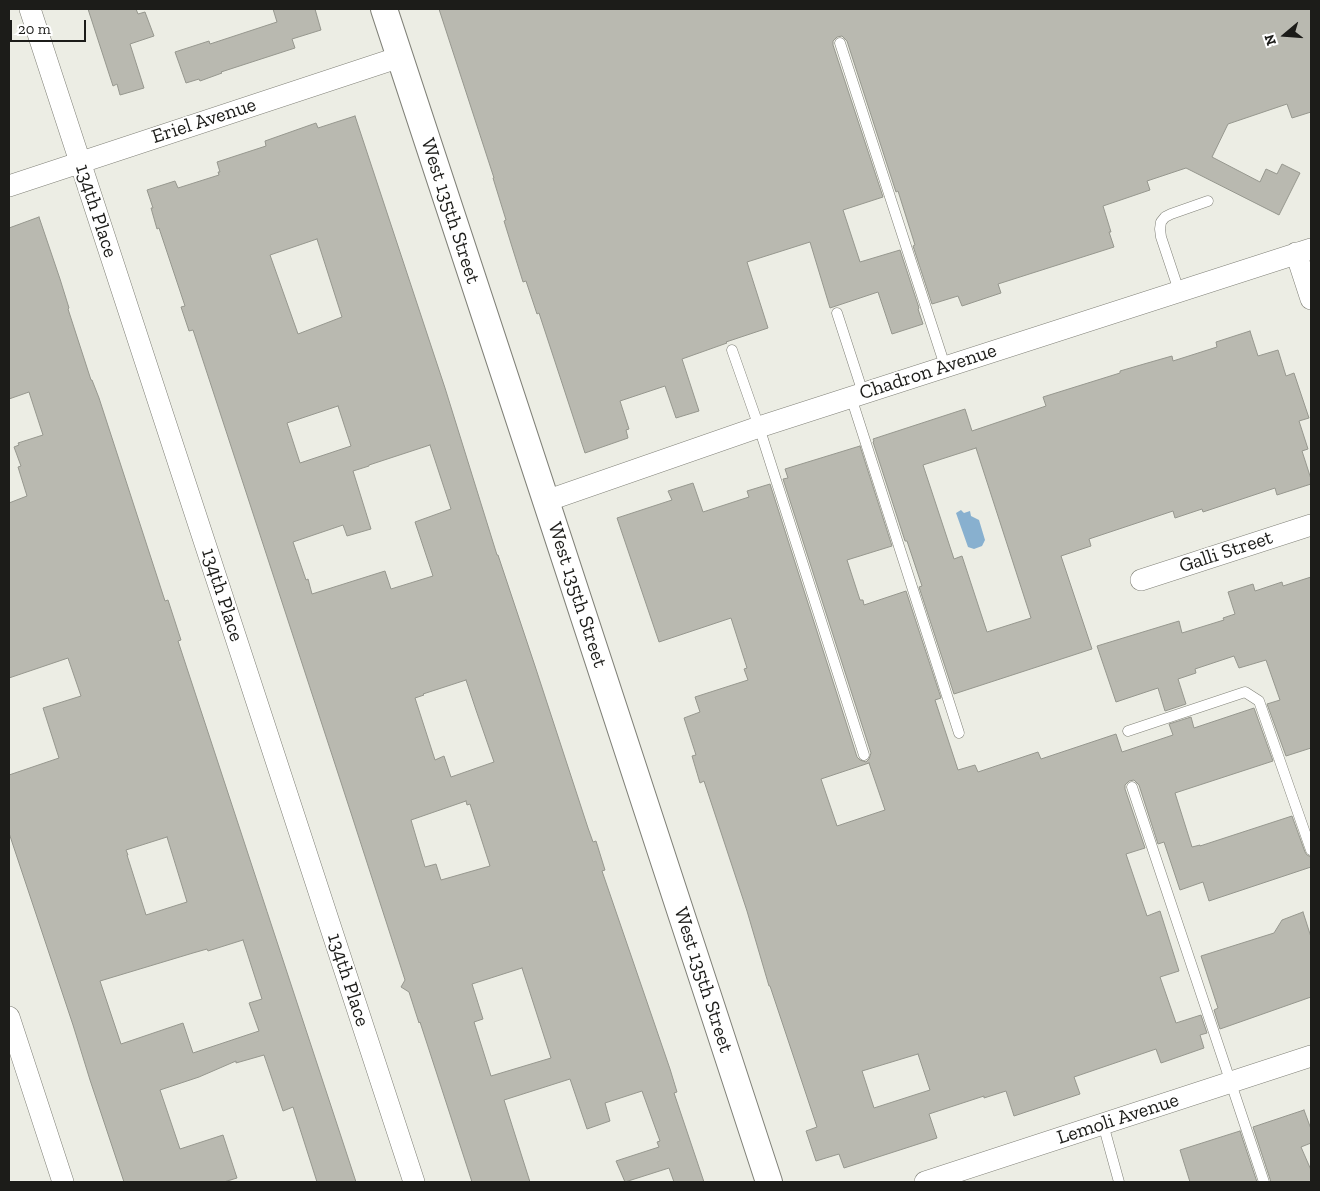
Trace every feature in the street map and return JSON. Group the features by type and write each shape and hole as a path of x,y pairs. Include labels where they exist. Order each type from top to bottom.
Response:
{"street":[{"name":"134th Place","path":"30,9 414,1182"},
{"name":"West 135th Street","path":"384,9 769,1182"},
{"name":"Eriel Avenue","path":"9,186 400,57"},
{"name":"Chadron Avenue","path":"546,500 759,426 1304,251"},
{"path":"1304,251 1311,299"},
{"name":"Galli Street","path":"1141,580 1311,524"},
{"path":"9,1017 63,1182"},
{"name":"Lemoli Avenue","path":"925,1182 1231,1083 1310,1061"}],"lane":[{"path":"840,43 945,366"},
{"path":"1179,291 1161,237 1161,222 1171,214 1208,201"},
{"path":"837,313 857,395 959,733"},
{"path":"732,350 759,426 864,754"},
{"path":"1128,731 1245,692 1259,701 1311,850"},
{"path":"1132,787 1264,1182"},
{"path":"1102,1124 1120,1182"}],"water":[{"path":"961,510 964,513 970,511 971,516 979,520 985,540 982,546 974,549 968,547 956,513"}],"building":[{"path":"88,9 136,9 138,14 145,12 154,36 130,44 144,88 120,95 117,84 113,86"},
{"path":"273,9 315,9 321,30 292,39 295,48 221,72 200,81 199,79 186,83 175,52 209,41 210,44 277,22"},
{"path":"439,9 1311,9 1311,112 1292,118 1287,104 1228,124 1212,157 1260,182 1266,169 1277,174 1282,164 1300,173 1279,215 1186,168 1147,181 1150,190 1103,206 1114,247 998,284 1001,293 962,306 958,296 932,304 898,191 896,192 847,41 842,36 837,37 833,41 833,45 883,197 843,210 860,262 900,250 923,324 892,334 878,292 830,308 810,242 747,262 768,328 682,359 699,411 676,418 665,386 620,401 629,429 626,430 628,438 585,453 539,313 537,314 526,281 523,282 504,221 506,220 494,178"},
{"path":"355,116 445,388 497,555 588,828 593,842 596,841 605,870 602,871 670,1069 677,1092 674,1093 704,1182 674,1182 669,1168 625,1182 616,1161 659,1147 657,1142 660,1141 642,1091 605,1103 610,1121 587,1129 570,1079 504,1100 530,1182 472,1182 420,1022 409,992 401,987 405,980 193,330 189,331 181,307 185,306 159,228 157,229 147,190 175,181 178,188 219,175 217,162 266,146 265,141 316,123 318,128","holes":["317,239 342,317 298,334 270,255","338,406 351,446 300,463 287,423","430,445 451,509 415,522 433,576 391,589 385,571 312,594 293,542 343,525 347,536 371,529 353,471","466,680 494,762 451,777 444,756 435,760 415,698","466,801 467,805 470,804 490,866 441,880 436,864 425,867 411,820","522,968 551,1058 491,1076 474,1022 483,1019 472,984"]},
{"path":"39,217 165,601 168,600 181,640 178,641 356,1182 317,1182 293,1107 283,1111 264,1055 236,1063 236,1061 199,1077 160,1090 180,1149 223,1135 237,1178 224,1182 124,1182 9,833 9,775 59,758 43,708 81,696 68,658 9,678 9,503 27,496 18,467 21,466 14,447 19,445 18,443 43,435 29,392 9,399 9,228","holes":["167,837 187,902 146,915 126,850","243,940 262,999 249,1003 259,1031 193,1053 183,1023 121,1044 100,981"]},
{"path":"1250,331 1258,356 1278,350 1286,376 1294,373 1309,418 1299,421 1308,449 1302,451 1311,484 1277,495 1275,488 1203,512 1202,509 1175,518 1173,511 1089,539 1091,546 1061,556 1092,649 954,694 919,587 922,586 907,541 905,541 873,439 965,409 972,431 1046,406 1043,397 1172,356 1173,361 1217,347 1216,342","holes":["976,448 1031,618 987,632 962,556 954,559 923,465"]},
{"path":"860,446 892,546 847,560 860,600 863,600 864,605 906,591 941,698 935,700 958,770 975,765 978,772 1038,752 1041,759 1116,734 1122,752 1173,735 1169,724 1191,717 1194,728 1254,708 1273,761 1175,793 1192,847 1292,816 1305,852 1311,857 1311,867 1209,901 1203,882 1180,890 1164,842 1158,844 1139,785 1134,780 1129,781 1125,785 1145,848 1126,854 1147,916 1160,911 1179,971 1160,977 1176,1023 1201,1015 1207,1033 1200,1035 1204,1048 1161,1063 1156,1049 1074,1077 1080,1094 1014,1116 1006,1091 984,1098 984,1096 929,1114 937,1138 844,1168 839,1154 816,1161 806,1131 817,1127 769,986 747,911 704,781 700,783 692,756 696,755 684,718 700,712 695,697 748,680 744,669 747,668 731,618 659,642 617,518 672,500 668,491 693,483 703,512 749,497 747,491 770,484 857,757 866,762 871,753 783,479 788,478 785,469","holes":["869,763 885,810 837,826 821,779","918,1054 930,1090 874,1108 862,1071"]},
{"path":"1311,577 1311,748 1286,756 1267,704 1280,700 1266,660 1239,668 1234,656 1195,669 1196,673 1178,679 1186,704 1165,711 1158,688 1116,702 1097,646 1179,621 1182,633 1224,620 1223,618 1235,614 1228,592 1253,584 1255,591 1282,582 1283,586"},
{"path":"1303,912 1311,937 1311,997 1220,1029 1214,1010 1218,1008 1201,956 1274,933 1282,920"},
{"path":"1304,1110 1311,1129 1311,1143 1301,1147 1311,1170 1311,1182 1271,1182 1253,1127"},
{"path":"1240,1131 1257,1182 1190,1182 1180,1150"}]}
